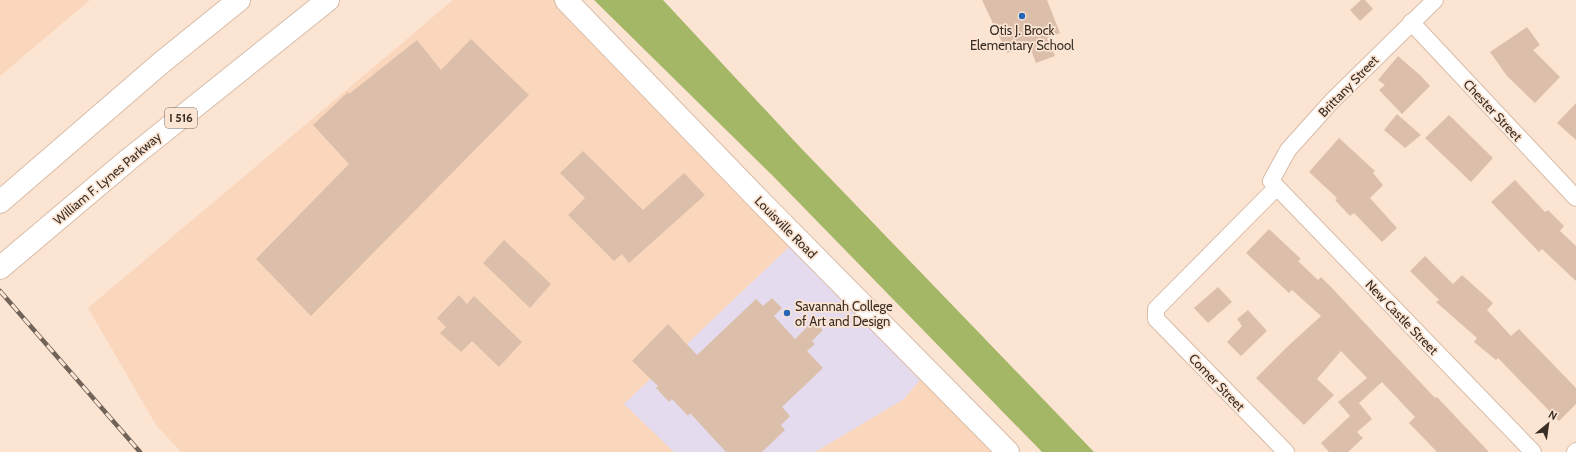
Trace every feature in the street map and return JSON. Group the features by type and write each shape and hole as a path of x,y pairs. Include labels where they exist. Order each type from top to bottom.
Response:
{"main road":[{"path":"1,201 161,63 239,0"},
{"name":"William F. Lynes Parkway","path":"0,268 128,160 328,0"},
{"name":"Louisville Road","path":"566,0 758,199 1008,452"}],"street":[{"name":"Brittany Street","path":"1156,309 1274,184 1288,150 1332,101 1435,0"},
{"name":"Chester Street","path":"1411,22 1576,198"},
{"name":"New Castle Street","path":"1274,184 1533,452"},
{"name":"Comer Street","path":"1156,309 1156,319 1286,452"}],"shaded area":[{"path":"0,0 90,0 0,76"},
{"path":"453,0 566,0 1008,452 181,452 156,425 88,308"},
{"name":"Savannah College of Art and Design","path":"790,246 920,380 904,399 815,452 674,452 624,404"}],"green space":[{"path":"594,0 663,0 799,146 1094,452 1042,452 772,175"}],"building":[{"name":"Otis J. Brock Elementary School","path":"982,0 1047,0 1060,33 1047,38 1055,56 1036,63 1029,45 1007,53"},
{"path":"1361,0 1365,0 1373,9 1360,21 1350,10"},
{"path":"1527,27 1540,45 1533,50 1560,77 1535,103 1507,76 1490,52"},
{"path":"471,39 529,95 311,316 256,259 349,164 313,125 348,92 349,94 417,40 441,70"},
{"path":"1398,56 1430,86 1402,114 1379,90 1385,85 1378,80"},
{"path":"1576,103 1576,140 1557,123"},
{"path":"1397,114 1421,135 1405,148 1384,130"},
{"path":"1449,115 1493,158 1471,182 1425,138"},
{"path":"1339,138 1375,171 1373,173 1383,185 1370,198 1397,228 1382,242 1354,213 1350,216 1335,200 1337,198 1309,172"},
{"path":"583,151 643,210 684,173 705,195 629,263 622,254 614,261 568,215 585,198 560,173"},
{"path":"1515,180 1545,212 1548,210 1564,226 1560,231 1576,246 1576,281 1542,249 1539,252 1491,202"},
{"path":"1269,229 1301,259 1298,261 1318,280 1321,277 1331,287 1435,398 1437,397 1489,452 1437,452 1409,423 1415,417 1382,382 1359,403 1372,419 1357,432 1363,438 1348,452 1329,452 1321,443 1350,416 1338,402 1367,378 1341,351 1317,379 1334,395 1304,425 1256,378 1321,316 1292,290 1289,293 1246,253"},
{"path":"504,240 551,284 530,308 483,263"},
{"path":"1425,256 1453,284 1462,275 1493,303 1487,310 1511,336 1519,329 1576,388 1576,404 1559,421 1498,358 1496,360 1474,342 1477,338 1436,302 1439,300 1410,271"},
{"path":"1218,287 1232,302 1208,323 1194,308"},
{"path":"459,295 467,304 474,296 522,342 499,367 472,341 461,352 440,333 446,327 437,318"},
{"path":"772,298 782,308 774,316 795,339 813,321 823,330 812,341 815,344 807,351 823,368 782,407 790,416 781,425 785,430 762,452 726,452 690,413 688,416 672,399 669,402 656,388 658,386 632,361 668,324 697,355 756,299 763,306"},
{"path":"1248,310 1267,331 1241,356 1227,342 1242,326 1237,319"}],"railway":[{"path":"0,291 140,452"}],"place":[{"name":"Otis J. Brock Elementary School","path":"1022,16"},
{"name":"Savannah College of Art and Design","path":"787,313"}]}
